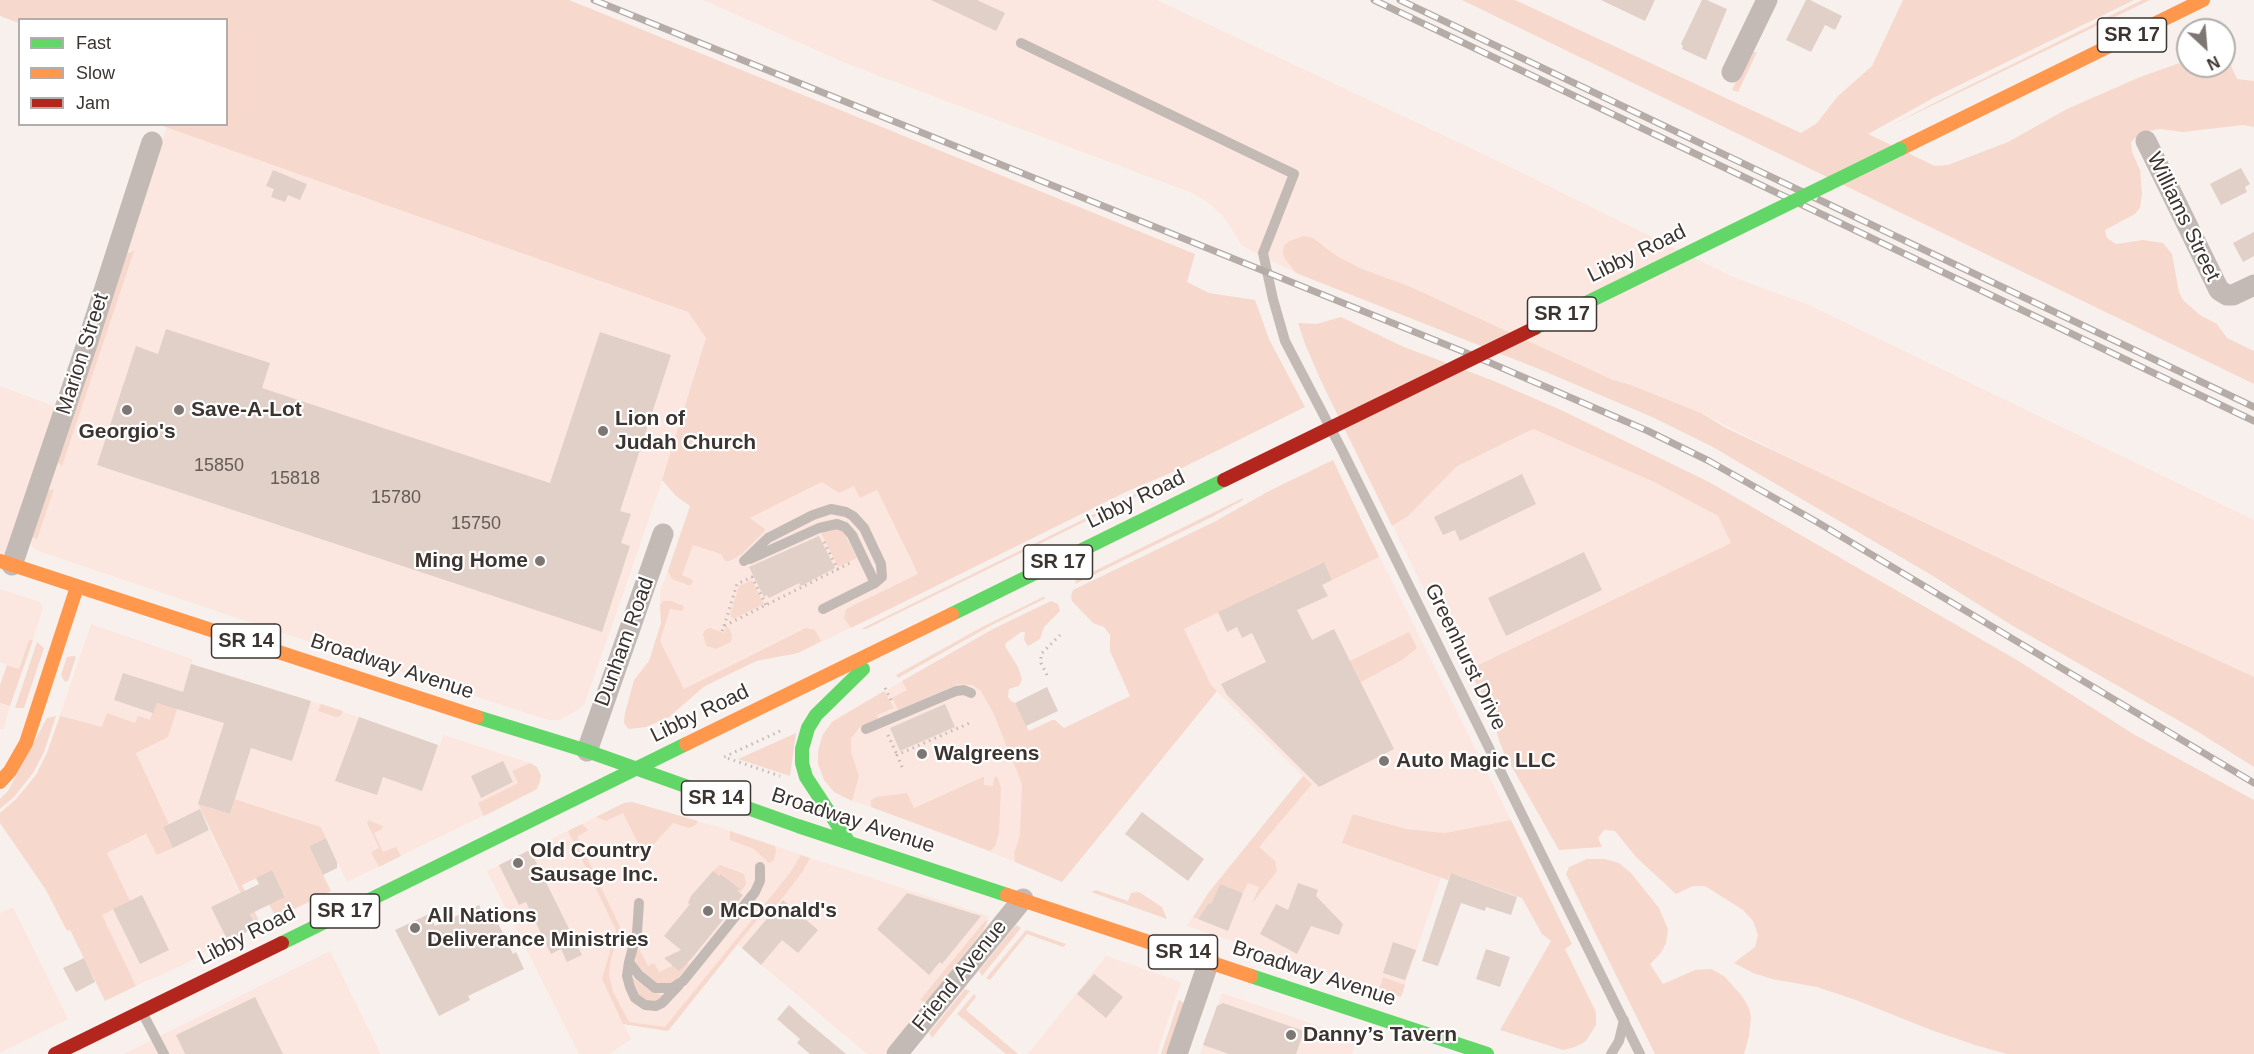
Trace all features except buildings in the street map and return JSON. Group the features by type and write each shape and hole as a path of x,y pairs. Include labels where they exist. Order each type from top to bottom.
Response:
{"main road":[{"name":"Libby Road","path":"55,1054 2203,0"},
{"name":"Broadway Avenue","path":"6,563 473,717 587,751 747,808 1209,961 1430,1045 1487,1054"},
{"path":"0,782 26,743 77,587"},
{"path":"848,841 806,777 802,763 804,742 808,728 816,715 891,644"}],"street":[{"path":"1732,72 1767,0"},
{"name":"Williams Street","path":"2146,141 2219,290 2227,295 2233,295 2254,285"},
{"name":"Marion Street","path":"6,563 86,347 152,142"},
{"name":"Dunham Road","path":"587,751 663,534"},
{"name":"Friend Avenue","path":"897,1054 1023,899"},
{"path":"1177,1054 1209,961"}],"lane":[{"name":"Greenhurst Drive","path":"1021,43 1294,174 1263,253 1278,320 1299,369 1343,452 1640,1054"},
{"path":"823,609 875,583 882,577 883,568 864,528 853,516 839,510 822,512 768,538 744,561 817,529 832,524 841,525 852,535 875,583"},
{"path":"866,729 956,691 964,690 971,693"},
{"path":"639,903 637,933 627,975 635,998 645,1005 656,1006 662,1003 683,981 755,892 760,881 760,867"},
{"path":"629,962 639,975 655,988 667,989 683,981"},
{"path":"142,1011 164,1054"},
{"path":"1611,1054 1619,1041 1624,1020"}],"path":[{"path":"817,529 837,570"},
{"path":"724,626 862,557"},
{"path":"722,631 737,584 752,577 766,605"},
{"path":"1047,675 1041,663 1041,654 1060,635"},
{"path":"897,755 972,722"},
{"path":"783,777 724,757 785,729"},
{"path":"886,729 902,767"}],"shaded area":[{"path":"0,0 569,0 1195,254 1187,282 1209,293 1255,300 1269,339 1305,407 1180,469 1128,491 851,628 844,618 846,609 918,574 877,490 860,498 854,486 839,493 822,482 750,518 765,531 742,554 730,561 725,561 721,554 693,545 682,575 693,580 691,585 688,585 672,579 668,571 690,506 676,496 662,480 706,338 688,312 163,126 228,126 228,18 18,18 18,23 0,16"},
{"path":"703,0 1157,0 1500,162 1733,277 1809,305 2254,520 2254,678 1808,467 1701,413 1613,380 1411,287 1360,268 1337,256 1322,244 1285,259 1296,273 1242,246 1223,216 1209,203 1192,193 850,65"},
{"path":"1462,0 1515,0 1801,133 1817,123 1838,96 1872,66 1903,0 2134,0 1935,97 1868,134 1935,166 1948,165 2008,142 2067,109 2140,77 2176,64 2176,78 2236,77 2237,79 2254,81 2254,127 2243,125 2183,132 2160,129 2141,132 2131,142 2132,152 2140,170 2142,194 2140,208 2135,214 2105,230 2107,238 2116,244 2143,240 2163,243 2172,254 2179,292 2183,300 2200,315 2217,324 2227,338 2254,351 2254,384"},
{"path":"2142,0 2150,0 1892,125 1938,101"},
{"path":"1750,52 1757,52 1738,92 1732,90"},
{"path":"167,127 688,312 706,338 674,447 585,703 579,709 560,720 548,720 249,622 38,551 32,547 30,541"},
{"path":"1304,236 1313,238 1337,256 1360,268 1411,287 1613,380 1701,413 1726,428 2254,677 2254,767 2195,730 2013,626 1928,573 1711,446 1652,417 1539,369 1296,273 1285,259 1284,246 1289,241"},
{"path":"134,251 62,466 56,460 123,255"},
{"path":"1341,317 1404,347 1494,381 1561,410 1709,482 2017,660 2135,735 2254,800 2254,1054 2007,1054 1975,1045 1856,1000 1817,987 1772,979 1753,973 1734,963 1755,947 1758,935 1753,921 1743,910 1705,886 1693,886 1676,894 1636,857 1615,831 1604,830 1598,838 1602,847 1559,850 1504,753 1489,706 1468,670 1731,543 1718,516 1654,482 1533,429 1456,467 1408,516 1392,526 1321,381 1298,323 1316,324"},
{"path":"0,386 64,410 12,565 0,561"},
{"path":"1533,429 1654,482 1718,516 1732,543 1465,672 1382,504"},
{"path":"1333,460 1379,557 1332,580 1323,562 1184,629 1211,685 1217,691 1062,882 1015,862 1014,854 1020,835 1022,784 993,712 980,690 972,685 959,684 898,710 892,698 907,690 902,681 993,629 1051,601 1058,604 1060,611 1044,627 1040,639 1028,646 1024,640 1025,632 1021,632 1005,646 1018,667 1022,679 1019,686 1009,689 1008,697 1015,703 1029,731 1052,720 1064,728 1130,696 1110,651 1110,635 1104,627 1093,623 1072,601 1073,590 1214,522 1271,490"},
{"path":"1190,470 866,629 861,629 1141,491"},
{"path":"823,482 839,493 854,486 877,490 926,591 803,651 761,659 708,684 668,718 640,728 627,728 624,723 625,713 634,680 649,661 661,623 660,593 685,520 730,561 742,554 764,532 764,527 750,518"},
{"path":"54,489 37,539 31,537 46,491"},
{"path":"1243,498 1212,517 1075,584 1076,580"},
{"path":"829,529 838,529 844,533 857,558 838,567 821,533"},
{"path":"1371,539 1511,820 1445,833 1406,829 1353,814 1362,851 1441,877 1401,997 1187,926 1209,892 1303,776 1211,686 1184,629"},
{"path":"752,580 764,604 733,619 730,614 739,586"},
{"path":"0,589 40,602 43,608 33,640 29,640 19,669 0,662"},
{"path":"1043,597 1046,598 990,626 898,678 896,675 982,627"},
{"path":"663,601 671,601 684,606 683,611 670,609 660,641 684,689 806,628 815,630 821,641 798,653 756,661 703,687 668,718 646,727 629,729 624,723 625,713 634,680 649,661 661,623 660,605"},
{"path":"91,624 192,659 192,664 321,704 438,745 444,735 530,763 539,771 541,782 534,791 347,882 321,827 283,814 236,799 230,814 198,804 200,809 169,824 136,753 36,775 47,753"},
{"path":"726,627 732,635 731,642 716,649 706,646 703,634 705,630 710,628 724,633"},
{"path":"1409,632 1417,648 1402,660 1361,682 1350,661"},
{"path":"29,640 33,640 10,706 0,703 0,685 7,665 19,669"},
{"path":"37,642 44,648 24,708 15,708"},
{"name":"Walgreens","path":"968,644 1049,801 1033,869 914,822 840,796 839,717"},
{"path":"67,657 76,657 68,681 65,682 61,675"},
{"path":"162,686 177,709 168,737 136,753 169,824 163,827 173,848 157,855 146,834 107,853 130,901 102,915 136,986 105,1001 70,930 67,931 46,890 0,823 0,813 16,799 36,775 47,753 60,716 102,727 107,713 135,723 138,716 150,720"},
{"path":"884,691 894,708 877,715 878,719 860,727 851,738 851,752 859,776 852,801 834,792 824,780 818,764 818,751 823,734 832,722"},
{"path":"0,703 10,706 3,730 0,729"},
{"path":"321,704 343,711 340,716 336,717 318,711"},
{"path":"56,716 44,752 33,773 14,797 0,809 0,799 8,791 47,718"},
{"path":"796,733 790,776 738,759"},
{"path":"530,763 537,767 541,776 537,789 484,816 478,803 518,783 512,771"},
{"path":"997,776 1001,788 999,832 995,846 990,851 871,807 871,800 876,797 907,793 914,808 983,777 984,785 993,786 994,778"},
{"path":"1303,776 1312,784 1259,847 1275,861 1277,871 1252,904 1259,887 1248,883 1243,893 1220,884 1211,904 1209,903 1198,919 1193,917 1209,892"},
{"path":"235,799 321,827 326,838 309,846 331,891 276,918 269,904 285,896 272,871 242,885 261,925 257,927 198,804 230,814"},
{"path":"632,802 805,856 803,871 810,858 988,916 987,925 884,1054 867,1054 737,944 668,1031 624,1024 631,1039 609,1054 579,1054 487,871 624,803"},
{"path":"632,802 698,821 696,825 689,828 673,823 644,855 623,813 606,821 596,817 624,803"},
{"path":"1353,814 1406,829 1445,833 1511,820 1572,944 1565,949 1596,1012 1596,1025 1586,1041 1563,1050 1500,1030 1551,941 1542,934 1522,898 1451,873 1448,880 1342,843"},
{"path":"368,820 383,826 374,833 383,852 396,847 401,856 379,867 371,852 379,848 367,823"},
{"path":"582,824 588,830 577,837 620,927 609,975 613,992 629,1022 665,1027 790,873 801,855 810,858 784,896 767,915 761,915 668,1031 623,1024 602,979 616,930 568,831"},
{"path":"209,830 257,927 215,950 208,950 185,964 136,986 101,914 129,901 106,853 147,834 158,855"},
{"path":"730,831 775,846 774,860 769,863 754,849 730,840"},
{"path":"1587,859 1605,859 1619,863 1631,873 1659,908 1668,929 1666,943 1661,953 1650,964 1663,984 1695,970 1711,969 1724,976 1742,996 1749,1008 1751,1018 1744,1054 1655,1054 1566,874 1569,867"},
{"path":"720,865 744,874 746,884 740,893 737,891 739,888 722,874 719,876 713,871"},
{"path":"1096,890 1128,901 1131,893 1139,892 1162,907 1167,919 1091,892"},
{"path":"13,907 68,1019 0,1053 0,913"},
{"path":"988,920 982,932 926,1002 920,1000 985,921"},
{"path":"1016,925 1021,928 982,976 979,971"},
{"path":"1026,930 1066,944 1063,947 1027,934 990,980 986,978"},
{"path":"639,949 648,966 654,963 659,972 672,966 671,963 681,958 689,964 677,979 669,984 661,985 655,982 636,962"},
{"path":"330,951 381,1054 124,1054"},
{"path":"1106,956 1181,982 1157,1054 1028,1054"},
{"path":"632,977 662,997 655,1001 647,1001 640,996"},
{"path":"1383,977 1405,985 1401,997 1379,990"},
{"path":"965,989 970,991 932,1038 929,1033"},
{"path":"1222,993 1357,1039 1352,1054 1200,1054"},
{"path":"974,994 976,997 966,1010 1018,1054 1006,1054 957,1014"},
{"path":"1179,1000 1184,1003 1167,1054 1161,1054"}],"railway":[{"path":"594,0 1479,358 1648,431 1709,461 1817,522 2254,783"},
{"path":"1374,0 2254,421"},
{"path":"1400,0 2254,407"}],"traffic: fast":[{"path":"1535,328 1900,149"},
{"path":"952,614 1224,480"},
{"path":"848,841 806,777 802,763 802,749 808,728 816,715 863,669"},
{"path":"477,717 587,751 798,826 1007,895"},
{"path":"282,943 686,744"},
{"path":"1251,976 1487,1054"}],"traffic: slow":[{"path":"1900,149 2203,0"},
{"path":"0,561 477,717"},
{"path":"0,782 10,771 26,743 77,587"},
{"path":"686,744 952,614"},
{"path":"1007,895 1251,976"}],"traffic: jam":[{"path":"1224,480 1535,328"},
{"path":"55,1054 282,943"}],"place":[{"name":"Georgio's","path":"127,410"},
{"name":"Save-A-Lot","path":"179,410"},
{"name":"Lion of Judah Church","path":"603,431"},
{"name":"Ming Home","path":"540,561"},
{"name":"Walgreens","path":"922,754"},
{"name":"Auto Magic LLC","path":"1384,761"},
{"name":"Old Country Sausage Inc.","path":"518,863"},
{"name":"McDonald's","path":"708,911"},
{"name":"All Nations Deliverance Ministries","path":"415,928"},
{"name":"Danny’s Tavern","path":"1291,1035"}]}
